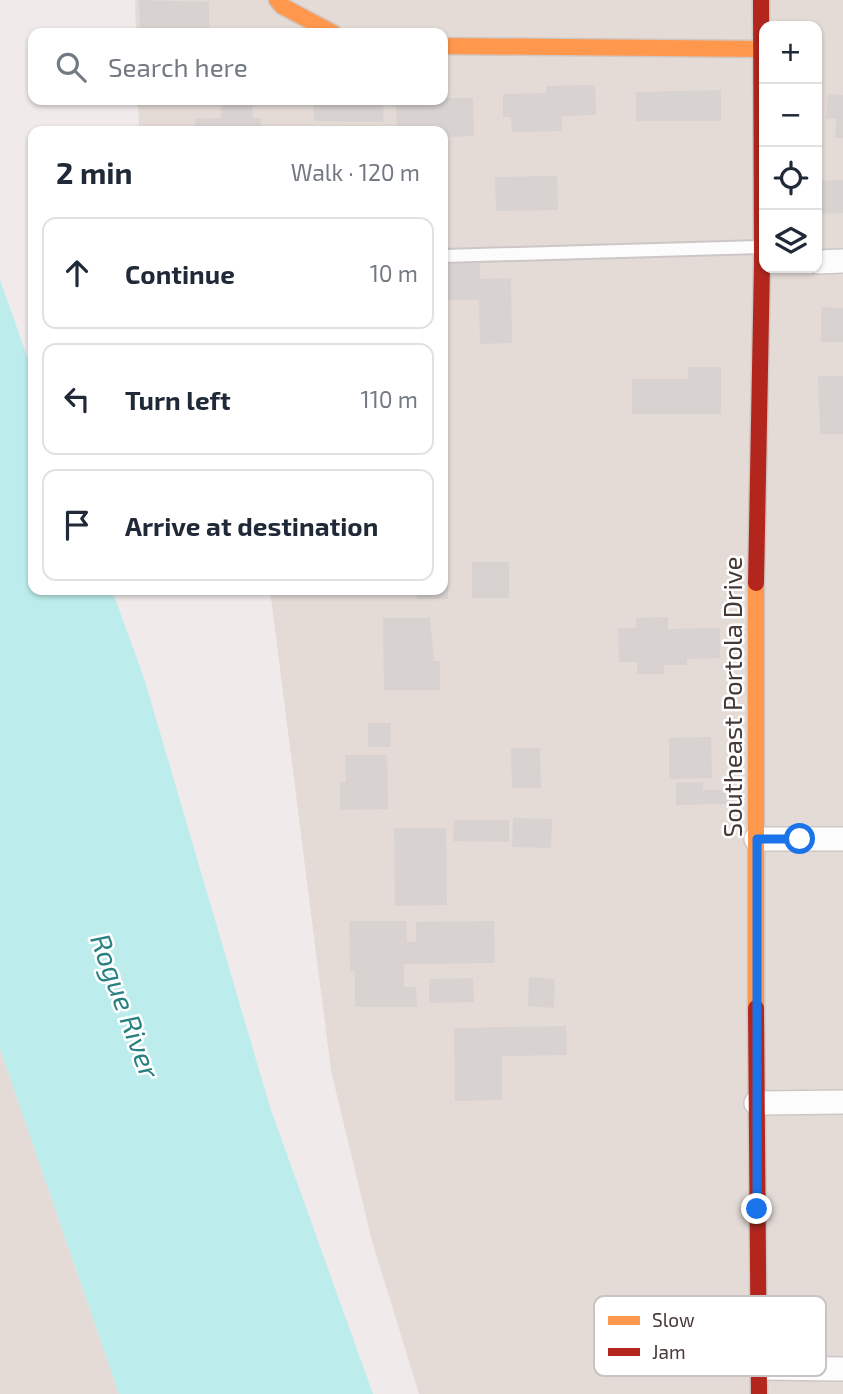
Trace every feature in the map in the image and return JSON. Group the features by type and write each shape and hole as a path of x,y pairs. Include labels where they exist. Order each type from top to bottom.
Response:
{"street":[{"name":"Southeast Portola Drive","path":"761,0 761,21"},
{"path":"279,3 324,28"},
{"path":"448,46 759,49"},
{"name":"Southeast Portola Drive","path":"762,84 763,210"},
{"path":"822,262 843,261"},
{"name":"Southeast Portola Drive","path":"758,1296 757,839 754,721 763,273"},
{"path":"757,839 843,839"},
{"path":"756,1103 843,1102"},
{"name":"Southeast Portola Drive","path":"759,1376 759,1394"}],"lane":[{"path":"448,256 759,258"}],"shaded area":[{"path":"135,0 843,0 843,1394 419,1394 372,1241 331,1071 271,595 448,595 448,126 139,126 138,105 448,105 448,28 136,28"},
{"path":"0,1049 119,1394 0,1394"}],"water":[{"name":"Rogue River","path":"0,280 28,359 28,595 114,595 144,678 270,1107 373,1394 119,1394 0,1049"}],"building":[{"path":"139,0 209,2 209,28 140,28"},
{"path":"595,85 596,115 562,116 562,131 512,132 511,117 503,117 503,94 546,93 546,86"},
{"path":"721,90 721,121 636,121 636,92"},
{"path":"828,94 843,95 843,138 835,138 836,119 826,118"},
{"path":"448,98 473,98 474,136 448,137 448,126 397,126 396,105 448,105"},
{"path":"221,105 252,105 253,118 261,118 261,126 195,126 195,119 221,118"},
{"path":"314,105 384,105 383,122 314,121"},
{"path":"557,176 558,210 496,211 495,177"},
{"path":"843,180 843,213 822,214 822,181"},
{"path":"448,261 480,261 480,279 511,278 512,343 480,344 479,300 448,300"},
{"path":"821,307 843,308 843,342 821,342"},
{"path":"688,367 721,367 721,414 632,414 632,379 688,379"},
{"path":"818,376 843,376 843,434 820,434"},
{"path":"472,562 509,562 509,598 472,598"},
{"path":"417,595 448,595 448,599 417,599"},
{"path":"668,617 668,629 720,628 720,658 687,659 687,665 664,665 664,674 637,674 637,662 619,662 618,628 636,628 636,618"},
{"path":"383,618 430,618 434,661 440,661 440,690 384,690"},
{"path":"368,723 391,723 390,747 368,747"},
{"path":"711,737 712,778 669,779 669,738"},
{"path":"511,748 540,748 541,788 512,788"},
{"path":"345,755 387,755 388,809 340,810 340,782 346,782"},
{"path":"703,782 703,790 728,790 729,804 676,805 676,783"},
{"path":"513,818 552,819 551,848 512,847"},
{"path":"454,820 509,820 509,842 453,841"},
{"path":"394,828 446,828 447,905 395,906"},
{"path":"349,921 406,921 407,942 416,942 416,922 494,921 495,963 404,964 404,987 416,987 417,1007 355,1007 355,971 350,971"},
{"path":"529,977 555,979 554,1008 528,1006"},
{"path":"473,978 474,1002 429,1003 429,979"},
{"path":"566,1026 567,1055 502,1056 502,1100 455,1101 454,1028"}],"traffic: slow":[{"path":"277,0 282,6 324,28"},
{"path":"448,46 759,49"},
{"path":"756,583 756,1008"}],"traffic: jam":[{"path":"756,583 762,263 761,0"},
{"path":"756,1008 758,1296"},
{"path":"759,1376 759,1394"}],"route":[{"path":"757,1209 757,839 800,839"}]}
